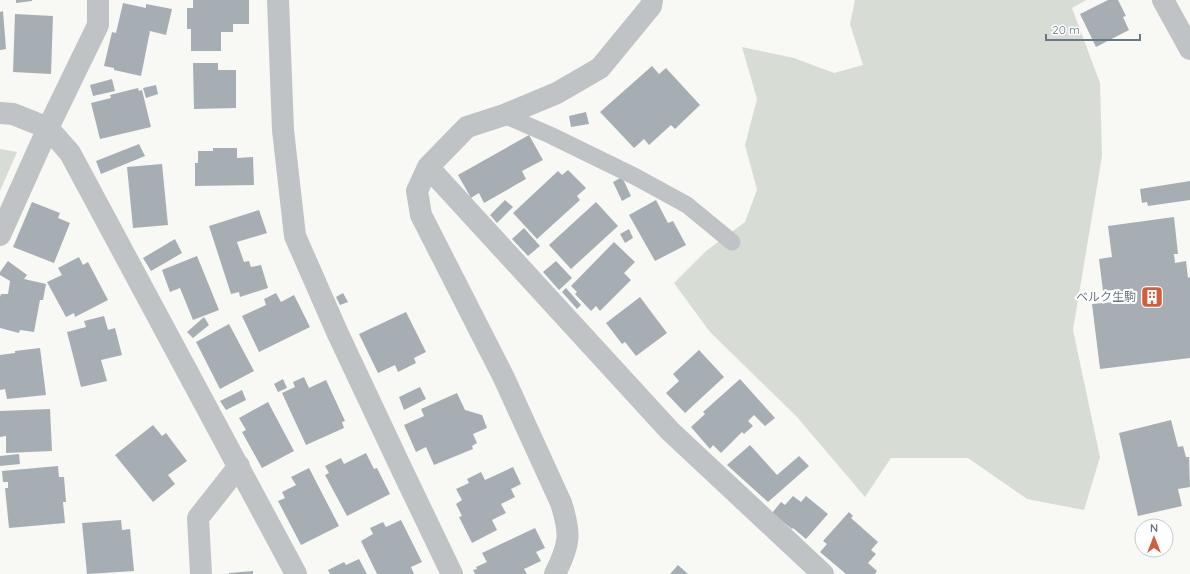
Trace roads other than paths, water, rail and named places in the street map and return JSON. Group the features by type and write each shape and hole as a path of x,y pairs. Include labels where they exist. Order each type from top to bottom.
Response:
{"street":[{"path":"0,235 48,128 98,25 98,0"},
{"path":"278,0 283,130 295,236 341,341 452,574"},
{"path":"555,574 568,542 567,523 561,503 504,378 421,215 416,191 428,167 467,127 504,115 557,93 600,68 651,6 652,0"},
{"path":"1163,0 1190,49"},
{"path":"0,112 13,114 48,128 70,153 296,574"},
{"path":"428,167 670,431 823,574"},
{"path":"201,574 198,518 239,466"}],"lane":[{"path":"504,115 550,135 687,205 732,242"}],"place":[{"name":"ベルク生駒","path":"1152,297"}]}
